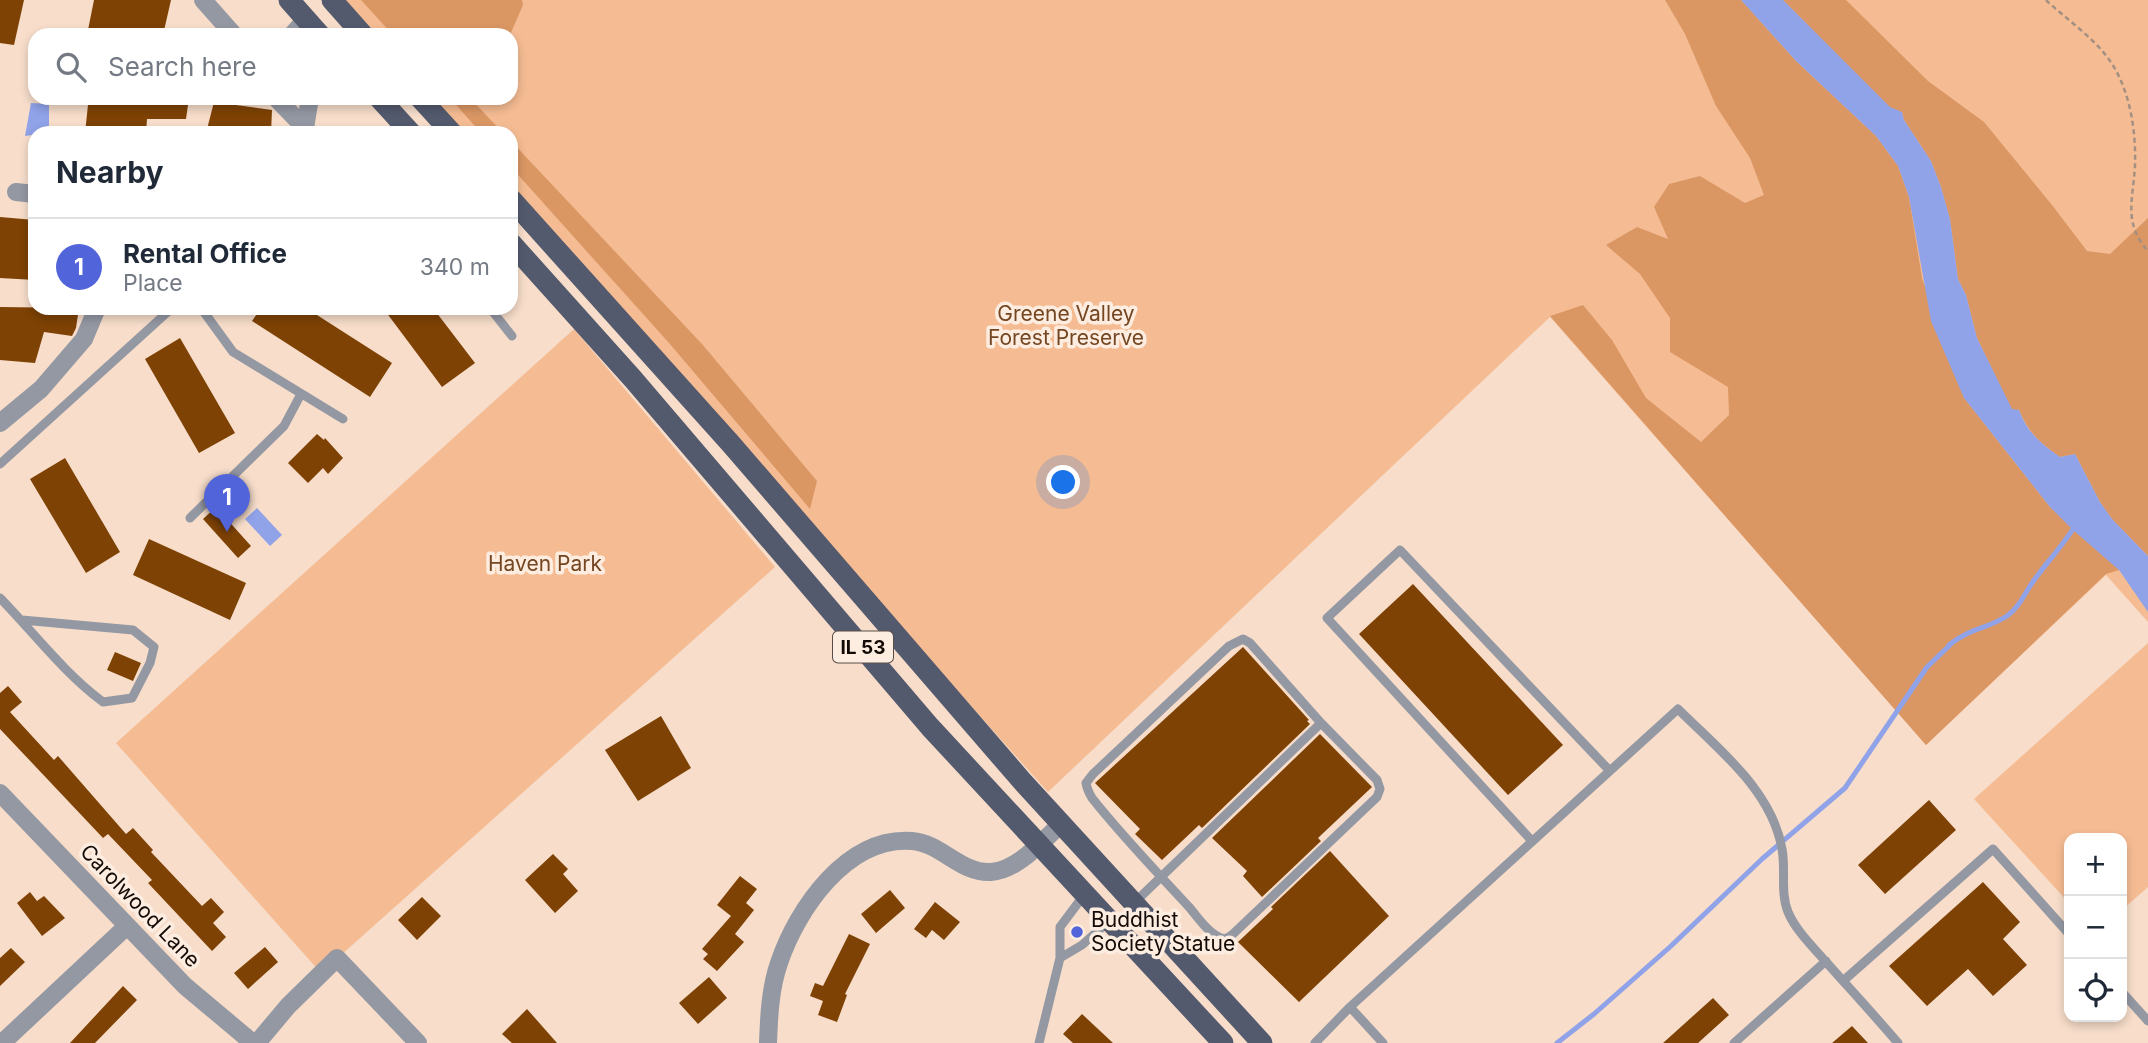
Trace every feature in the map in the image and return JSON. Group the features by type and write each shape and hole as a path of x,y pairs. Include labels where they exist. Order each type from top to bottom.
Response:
{"main road":[{"path":"289,0 305,28"},
{"path":"331,0 357,28"},
{"path":"385,105 405,126"},
{"path":"426,105 446,126"},
{"name":"IL 53","path":"518,207 731,444 1061,824 1262,1043"},
{"name":"IL 53","path":"518,251 634,379 930,727 1223,1043"}],"street":[{"path":"203,0 228,28"},
{"path":"282,105 299,126"},
{"path":"303,126 308,105"},
{"path":"16,192 28,193"},
{"path":"0,423 41,389 84,339 94,315"},
{"name":"Carolwood Lane","path":"0,793 185,986 255,1043"},
{"path":"768,1043 772,993 779,963 809,904 826,881 844,864 870,848 892,842 912,841 942,851 969,868 994,872 1011,865 1061,824"},
{"path":"2,1043 127,926"},
{"path":"255,1043 337,957 418,1043"}],"lane":[{"path":"0,464 164,315"},
{"path":"206,315 233,352 343,419"},
{"path":"496,315 512,336"},
{"path":"190,518 284,426 301,394"},
{"path":"1532,841 1327,618 1400,550 1609,770"},
{"path":"0,598 57,662 103,702 132,698 150,663 154,647 134,630 22,620"},
{"path":"1243,639 1250,643 1321,723 1377,780 1380,789 1377,797 1228,938 1222,939 1215,935 1161,877 1090,795 1086,783 1229,646 1243,639"},
{"path":"1315,1043 1350,1007 1678,709 1760,795 1772,816 1782,849 1783,884 1788,912 1804,937 1898,1043"},
{"path":"1135,902 1321,723"},
{"path":"1843,981 1993,849 2064,928"},
{"path":"1039,1043 1060,958 1060,927 1084,895"},
{"path":"1060,958 1082,945 1108,922"},
{"path":"1734,1043 1826,961"},
{"path":"2127,998 2148,1021"},
{"path":"1350,1007 1383,1043"}],"path":[{"path":"2046,0 2099,48 2114,67 2121,83 2134,128 2135,164 2131,217 2136,238 2148,251"}],"green space":[{"name":"Greene Valley Forest Preserve","path":"337,0 2148,0 2148,622 2106,575 1926,745 1550,317 1048,792 518,202 518,126 450,126 431,105 518,105 518,28 362,28"},
{"name":"Haven Park","path":"574,329 775,567 321,973 116,743"},
{"path":"2148,643 2148,887 2127,906 2127,833 2064,833 2064,898 1974,799"}],"shaded area":[{"path":"361,0 522,0 523,5 513,28 387,28"},
{"path":"1665,0 1741,0 1796,61 1876,136 1898,166 1909,197 1922,278 1964,398 2050,507 2119,570 2106,574 1926,745 1550,316 1583,305 1612,340 1646,398 1701,442 1729,415 1728,387 1670,352 1670,318 1640,274 1606,245 1637,227 1668,239 1654,207 1669,184 1700,176 1745,203 1764,195 1750,158 1716,106 1685,34"},
{"path":"1783,0 1846,0 1928,81 1984,122 2087,251 2110,254 2148,218 2148,556 2112,519 2075,454 2060,457 2036,437 2019,410 2012,410 1977,338 1966,295 1958,279 1950,219 1941,187 1931,161 1904,120 1902,112 1890,108"},
{"path":"456,105 477,105 496,126 475,126"},
{"path":"518,148 702,344 817,481 810,509 669,343 518,175"}],"water":[{"path":"1741,0 1783,0 1890,107 1902,112 1904,120 1931,161 1941,187 1950,219 1958,279 1966,295 1977,338 2012,409 2019,410 2030,431 2060,457 2075,454 2112,519 2148,556 2148,612 2119,570 2050,507 1964,398 1931,321 1909,197 1898,166 1876,136 1796,61"},
{"path":"31,105 49,105 49,126 28,126 28,136 25,136"},
{"path":"257,508 282,535 270,546 245,519"}],"building":[{"path":"0,0 24,0 14,45 0,43"},
{"path":"94,0 171,0 165,28 88,28"},
{"path":"88,105 188,105 186,119 147,119 146,126 86,126"},
{"path":"213,105 272,110 271,126 208,126"},
{"path":"0,217 28,219 28,280 0,278"},
{"path":"0,307 28,307 28,315 78,315 72,336 44,332 35,363 0,360"},
{"path":"256,315 317,315 392,363 370,397 252,321"},
{"path":"388,315 438,315 475,363 442,387"},
{"path":"180,338 235,433 199,453 145,359"},
{"path":"317,434 324,440 325,438 343,458 328,474 323,468 308,483 288,463"},
{"path":"65,458 120,552 86,573 30,479"},
{"path":"216,507 251,546 238,558 203,519"},
{"path":"149,539 246,583 230,620 133,575"},
{"path":"1413,584 1563,745 1508,795 1359,634"},
{"path":"1243,647 1310,724 1202,828 1199,825 1162,860 1135,834 1140,829 1095,783"},
{"path":"115,652 141,663 133,681 107,670"},
{"path":"8,686 22,702 10,712 54,760 58,756 126,834 133,828 153,850 151,852 202,906 211,898 224,912 213,923 226,937 212,951 148,883 152,880 108,834 103,838 0,729 0,693"},
{"path":"661,716 691,768 638,801 605,750"},
{"path":"1320,734 1372,787 1318,838 1321,841 1262,897 1243,876 1247,871 1212,838"},
{"path":"1929,800 1956,830 1885,894 1858,865"},
{"path":"1330,851 1389,916 1299,1002 1238,942"},
{"path":"553,854 568,869 563,874 578,891 555,913 525,880"},
{"path":"740,876 757,889 746,903 754,910 735,934 744,942 717,971 703,959 708,954 702,949 731,916 717,905"},
{"path":"1983,882 2020,922 2003,939 2027,965 1993,996 1968,969 1927,1006 1889,966"},
{"path":"890,890 905,908 876,933 861,914"},
{"path":"30,892 37,901 44,896 65,918 42,936 17,903"},
{"path":"422,897 441,916 417,940 398,920"},
{"path":"935,902 960,922 944,940 932,930 926,938 914,929"},
{"path":"849,934 870,944 845,994 847,995 837,1022 818,1015 823,1001 810,996 815,983 823,986"},
{"path":"265,947 278,962 248,989 234,973"},
{"path":"11,948 25,962 0,986 0,958"},
{"path":"709,977 727,998 698,1024 679,1003"},
{"path":"123,986 137,1000 95,1043 70,1043"},
{"path":"1713,998 1729,1015 1698,1043 1663,1043"},
{"path":"527,1009 557,1043 512,1043 502,1034"},
{"path":"1082,1014 1113,1043 1073,1043 1063,1034"},
{"path":"1852,1026 1868,1043 1832,1043"}],"waterway":[{"path":"1949,645 2011,613 2075,526"},
{"path":"1557,1043 1671,946 1762,859 1845,788 1927,667 1950,645"}],"place":[{"name":"Rental Office","path":"227,532"},
{"name":"Buddhist Society Statue","path":"1077,932"}]}
